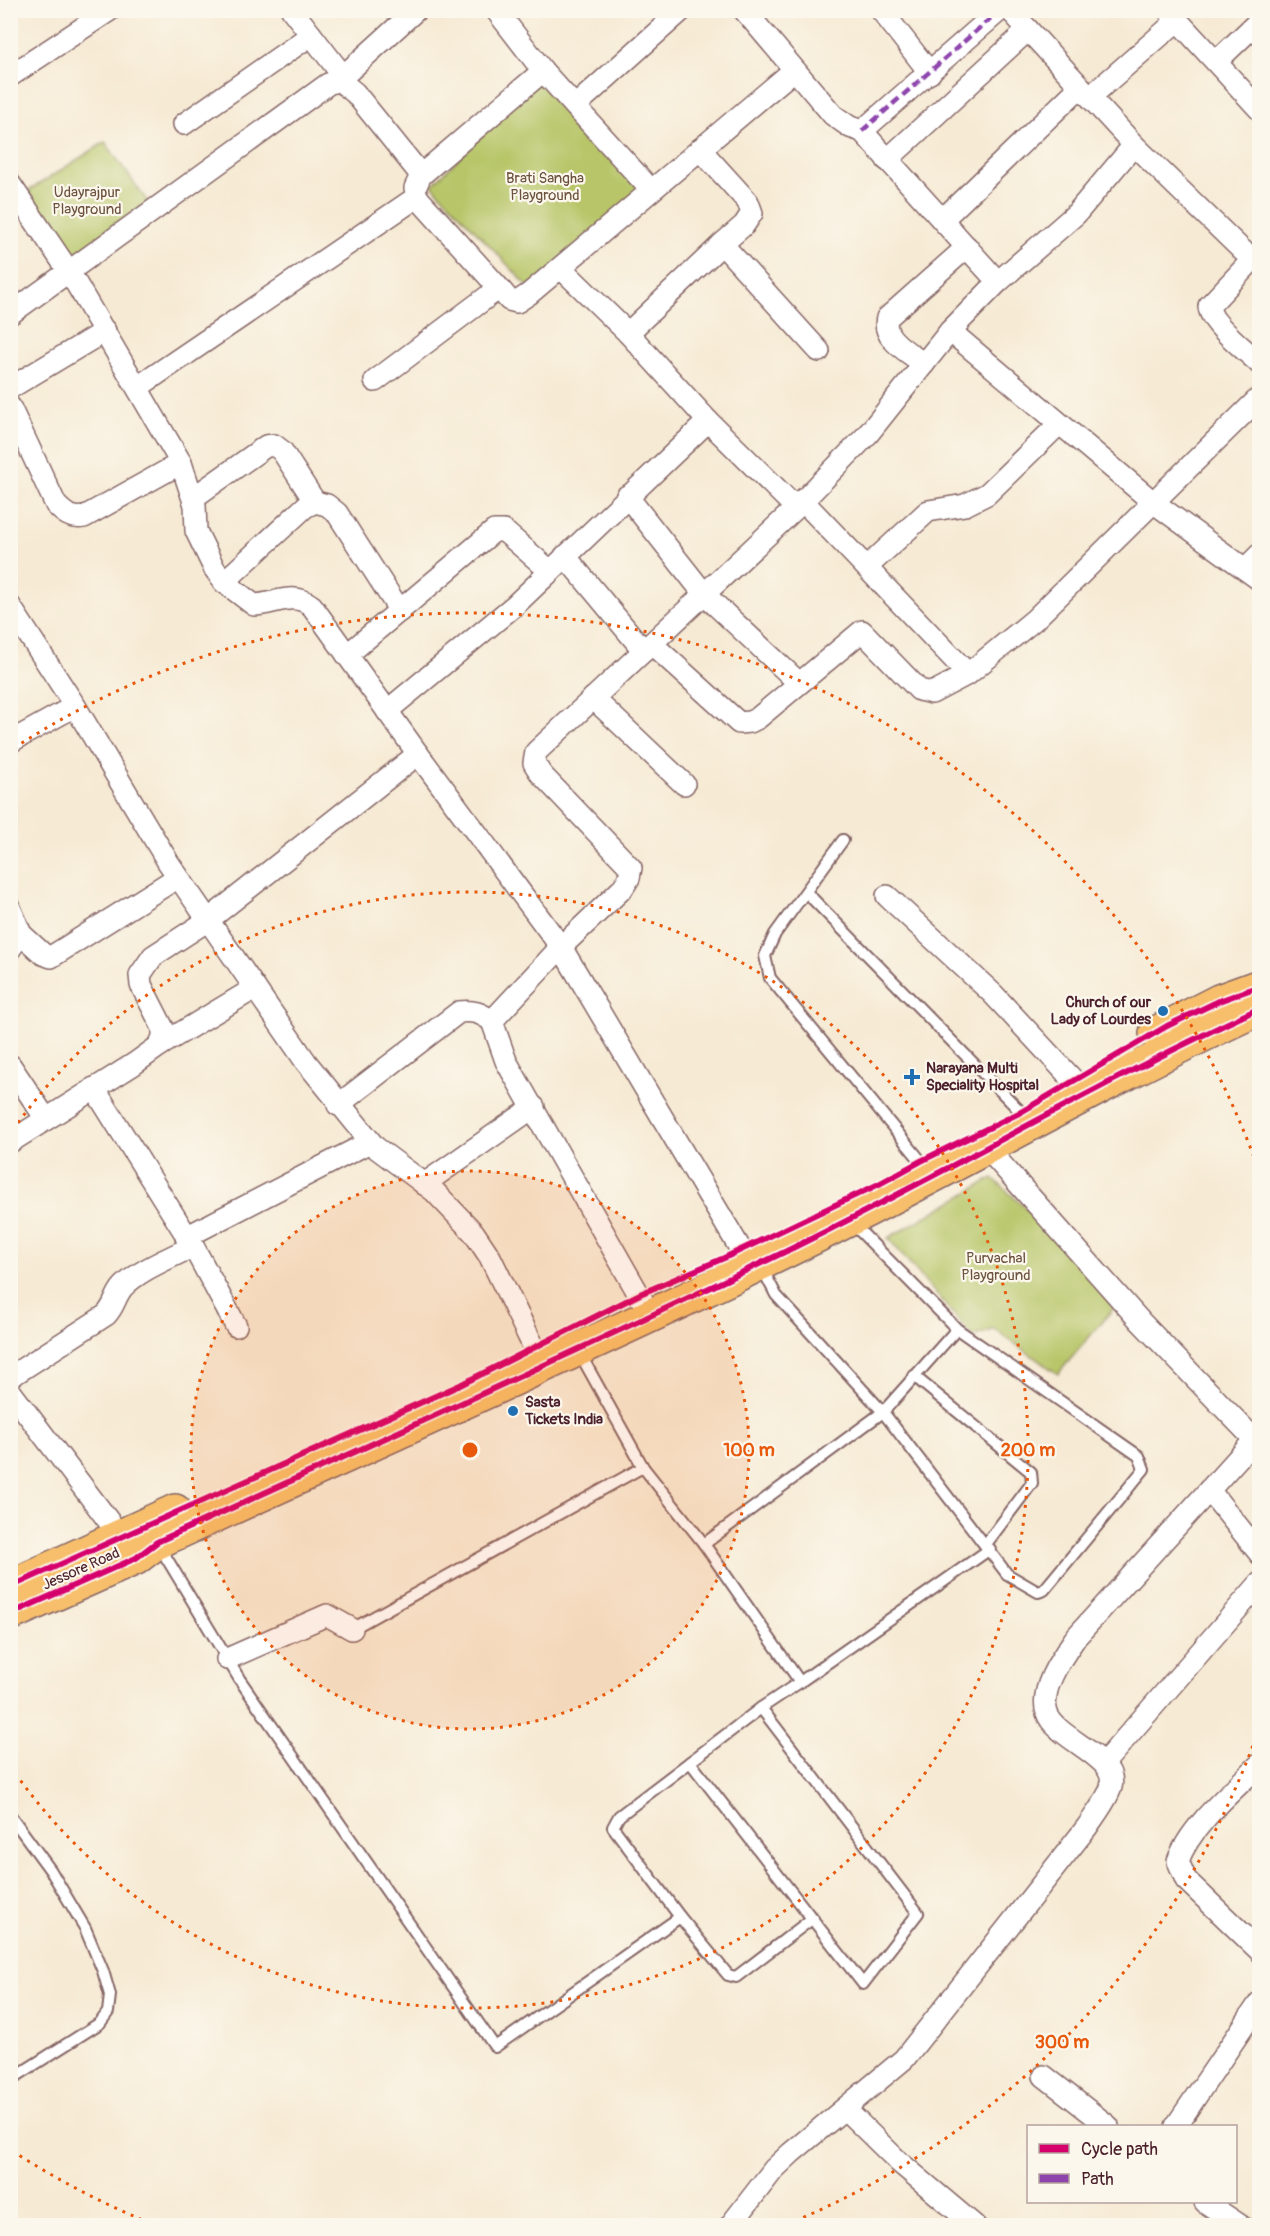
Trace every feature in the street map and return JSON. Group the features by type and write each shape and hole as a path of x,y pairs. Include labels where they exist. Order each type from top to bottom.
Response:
{"highway":[{"path":"750,1257 879,1184 927,1169 1167,1026 1219,1001 1260,986"},
{"name":"Jessore Road","path":"10,1614 136,1558 157,1542 538,1355 577,1349 645,1304 750,1257 849,1219 927,1169 986,1147 1182,1044 1260,1008"},
{"path":"10,1587 460,1385 538,1355 645,1304"}],"street":[{"path":"292,10 341,78 421,175"},
{"path":"496,10 543,71 651,190"},
{"path":"744,10 793,71 833,115 862,131 998,282"},
{"path":"881,10 930,73"},
{"path":"862,131 1000,10"},
{"path":"1010,10 1134,145 1243,251 1257,257 1209,306 1209,311 1214,321 1260,364"},
{"path":"575,106 677,12"},
{"path":"10,76 103,13"},
{"path":"10,314 70,273 328,84 341,78 407,13"},
{"path":"942,220 1173,15 1260,110"},
{"path":"1217,61 1260,20"},
{"path":"887,160 1028,30"},
{"path":"184,124 311,34"},
{"path":"543,71 421,175 415,188 417,197 509,300 517,302 561,268 793,71"},
{"path":"492,1021 561,947 622,889 630,878 631,868 534,763 537,752 705,595 868,434 950,331 998,282 1069,220 1134,145"},
{"path":"628,333 744,225 752,213 748,202 700,149"},
{"path":"13,196 70,273 181,463 193,498 196,531 224,582 254,605 289,598 302,598 312,606 561,947 750,1257"},
{"path":"138,387 417,197"},
{"path":"722,244 819,351"},
{"path":"924,364 888,336 885,326 887,318 967,247"},
{"path":"561,268 628,333 708,421 867,567 968,674"},
{"path":"375,381 499,288"},
{"path":"10,388 105,331"},
{"path":"950,331 1153,502 1255,567"},
{"path":"346,655 494,531 504,531 558,563 648,648 739,723 750,722 758,718 862,631 919,690 932,693 968,674 1034,620 1260,397"},
{"path":"10,407 56,506 64,514 76,518 84,518 181,463"},
{"path":"387,711 498,619 708,421"},
{"path":"867,567 928,511 965,505 987,494 1059,424"},
{"path":"193,498 266,446 274,445 282,451 315,502"},
{"path":"627,496 705,595 799,682"},
{"path":"224,582 305,507 315,502 327,505 337,513 400,611"},
{"path":"10,606 75,706 207,921 338,1105 370,1142 424,1184 457,1214 485,1249 538,1355"},
{"path":"593,698 684,784"},
{"path":"10,742 75,706"},
{"path":"159,1046 163,1037 163,1028 141,985 140,975 153,956 207,921 418,754"},
{"path":"10,908 16,941 51,957 178,877"},
{"path":"887,896 993,994 1075,1082"},
{"path":"10,1142 159,1046 255,988"},
{"path":"338,1105 459,1012 471,1010 492,1021 506,1061 645,1304"},
{"path":"10,1065 46,1119"},
{"path":"94,1088 189,1241 236,1326"},
{"path":"424,1184 534,1107"},
{"path":"10,1377 106,1315 113,1308 121,1289 189,1241 370,1142"},
{"path":"730,2226 774,2169 904,2059 1087,1827 1111,1786 1111,1776 1104,1763 1058,1728 1047,1713 1047,1694 1058,1664 1076,1637 1257,1437 1141,1322 986,1147"},
{"path":"10,1391 120,1536"},
{"path":"1209,1490 1260,1554"},
{"path":"1104,1763 1260,1583"},
{"path":"227,1659 327,1615 352,1629"},
{"path":"1260,1764 1182,1847 1178,1861 1186,1880 1260,1951"},
{"path":"1177,2125 1260,2002"},
{"path":"1044,2076 1105,2125"},
{"path":"845,2109 899,2162 975,2226"},
{"path":"1206,2203 1240,2226"}],"lane":[{"path":"843,840 775,934 765,956 770,978 927,1169"},
{"path":"806,892 1021,1112"},
{"path":"750,1257 776,1295 883,1412 988,1546 1007,1574 1038,1592 1044,1590 1144,1469 1139,1456 957,1329 849,1219"},
{"path":"704,1544 883,1412 957,1329"},
{"path":"577,1349 643,1467 704,1544 800,1682"},
{"path":"813,1918 736,1977 728,1975 680,1917 613,1827 619,1816 761,1708 988,1546 1032,1483 1031,1472 914,1376"},
{"path":"352,1629 643,1467"},
{"path":"157,1542 227,1659 495,2047 680,1917"},
{"path":"690,1762 863,1984 918,1913 761,1708"},
{"path":"10,1815 70,1900 103,1971 110,1995 108,2012 100,2023 10,2080"}],"green space":[{"name":"Brati Sangha Playground","path":"542,75 664,185 541,300 432,185"},
{"name":"Udayrajpur Playground","path":"105,142 148,202 76,261 28,191"},
{"name":"Purvachal Playground","path":"993,1178 1063,1243 1117,1304 1058,1374 994,1329 973,1337 888,1238"}],"marked path":[{"path":"862,131 1000,10"}],"cycle path":[{"path":"10,1587 460,1385 640,1294 724,1258 879,1184 1021,1112 1167,1026 1219,1001 1260,986"},
{"path":"10,1614 136,1558 157,1542 772,1258 1136,1068 1260,1008"}],"place":[{"name":"Church of our Lady of Lourdes","path":"1163,1011"},
{"name":"Narayana Multi Speciality Hospital","path":"912,1077"},
{"name":"Sasta Tickets India","path":"513,1411"}]}
